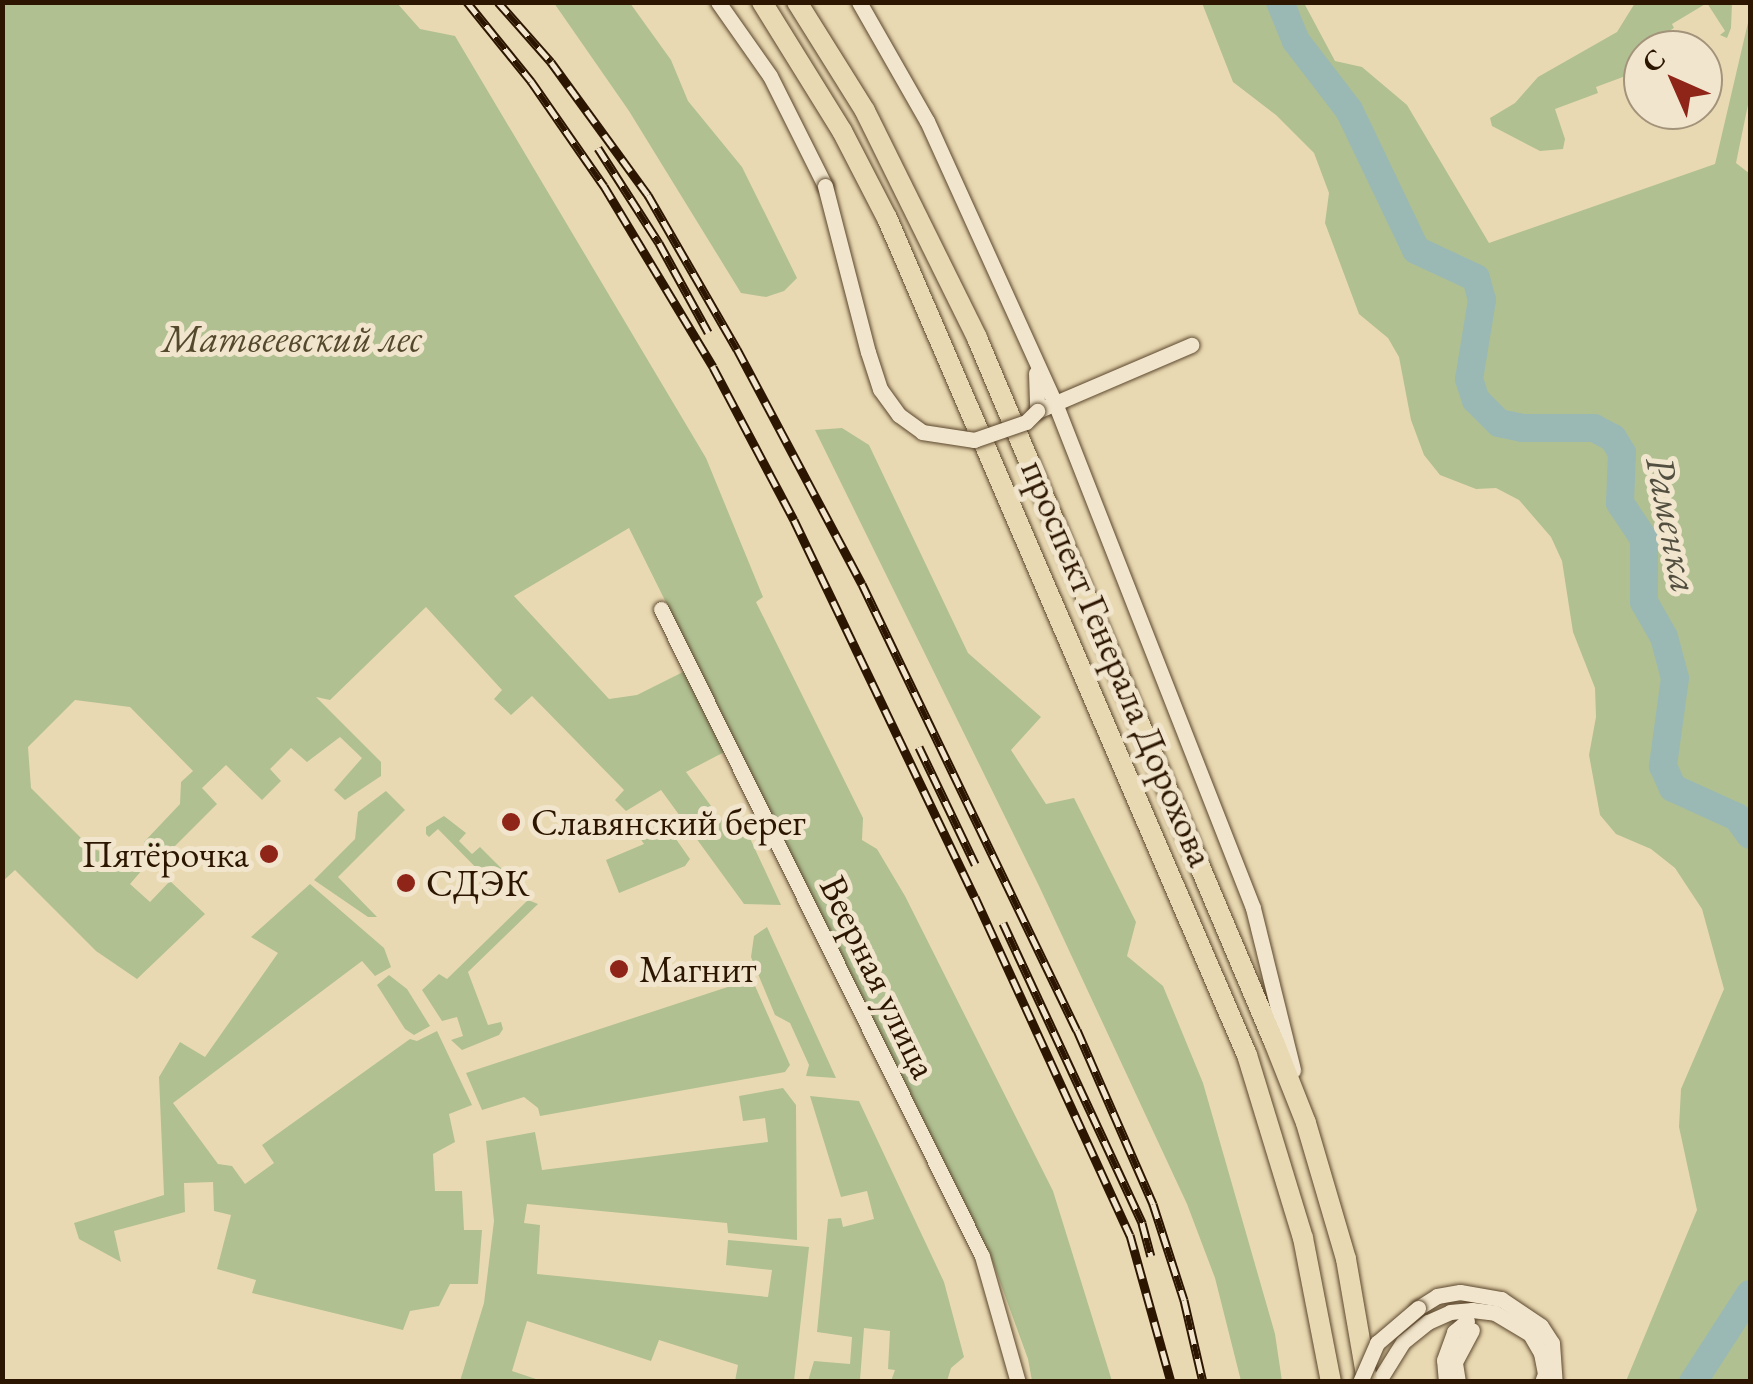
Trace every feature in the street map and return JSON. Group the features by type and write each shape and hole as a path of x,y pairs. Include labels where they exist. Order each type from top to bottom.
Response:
{"main road":[{"name":"проспект Генерала Дорохова","path":"762,2 842,131 887,218 1247,1055 1304,1238 1331,1382"},
{"name":"проспект Генерала Дорохова","path":"797,2 874,128 977,338 1306,1123 1346,1259 1363,1382"}],"street":[{"path":"718,2 770,76 825,186 880,389 900,415 922,432 974,440 1026,422 1055,403 1191,345"},
{"path":"859,2 927,122 1055,403 1254,908 1306,1123"},
{"path":"1034,363 1038,411"},
{"name":"Веерная улица","path":"661,608 982,1256 1018,1382"},
{"path":"1363,1382 1377,1343 1437,1296 1460,1292 1501,1299 1541,1326 1552,1342 1555,1382"},
{"path":"1378,1382 1390,1358 1428,1322 1450,1312 1472,1310 1519,1324 1541,1352 1545,1374 1542,1382"},
{"path":"1446,1382 1444,1360 1454,1332 1469,1326 1455,1362 1458,1382"}],"green space":[{"name":"Матвеевский лес","path":"3,3 397,3 420,29 455,36 706,458 763,597 756,602 863,818 862,840 877,849 905,896 1053,1191 1112,1381 1032,1381 1028,1359 991,1257 629,528 514,596 609,699 637,695 689,669 730,749 686,772 728,829 748,834 781,905 744,904 661,790 626,811 615,800 624,790 532,696 511,715 494,699 502,690 426,607 330,700 316,697 381,762 381,776 345,800 334,790 362,758 340,737 307,762 291,748 270,769 281,781 262,800 226,765 202,788 217,804 162,859 144,842 180,804 181,782 193,771 130,707 75,700 28,747 31,788 92,849 149,862 130,884 150,902 170,881 205,914 137,979 96,951 15,870 3,881"},
{"path":"554,3 630,3 671,60 688,101 742,167 797,278 784,291 766,297 741,293 629,111"},
{"path":"1202,3 1304,3 1335,61 1362,67 1407,105 1489,243 1715,164 1750,14 1750,95 1736,163 1750,174 1750,1381 1626,1381 1697,1210 1679,1127 1681,1089 1724,989 1702,909 1675,868 1651,849 1616,834 1600,815 1589,755 1596,717 1595,688 1573,632 1562,561 1551,537 1519,500 1496,488 1476,489 1440,475 1424,455 1411,420 1399,357 1388,338 1359,314 1325,223 1329,193 1314,153 1276,115 1233,82"},
{"path":"1635,3 1707,3 1672,24 1671,30 1623,30 1623,77 1596,87 1598,93 1555,109 1565,139 1563,149 1540,151 1492,126 1490,118 1515,103 1538,77 1617,32"},
{"path":"1707,3 1732,3 1727,38 1723,36 1725,31"},
{"path":"842,428 869,445 968,653 1041,717 1011,750 1046,804 1074,798 1136,922 1127,956 1163,986 1203,1083 1275,1334 1282,1381 1241,1381 1215,1278 1187,1204 1039,886 815,430"},
{"path":"386,791 405,810 338,877 377,917 368,917 314,880 355,839 358,812"},
{"path":"659,815 690,859 685,866 619,893 606,860 644,844 633,828"},
{"path":"444,816 466,833 459,841 472,854 480,847 509,876 501,891 492,894 485,888 490,882 438,829 429,837 426,834 426,827"},
{"path":"310,884 384,948 391,967 375,976 362,961 173,1103 218,1164 232,1166 245,1184 274,1163 262,1145 410,1039 417,1041 437,1031 472,1105 449,1114 455,1142 433,1154 435,1191 462,1191 464,1230 482,1230 478,1284 450,1284 439,1306 410,1311 403,1330 252,1293 256,1280 217,1269 231,1215 214,1211 213,1182 184,1183 185,1212 114,1231 121,1262 79,1239 74,1223 164,1195 159,1077 180,1042 205,1057 278,953 251,937"},
{"path":"528,900 538,904 468,972 488,1025 501,1022 503,1029 499,1035 462,1050 451,1040 463,1036 457,1017 442,1021 422,990 439,974 447,979"},
{"path":"767,927 836,1078 806,1076 809,1065 790,1023 775,1015 751,957 754,936"},
{"path":"389,975 407,989 430,1026 414,1035 405,1029 377,985"},
{"path":"752,979 790,1065 785,1072 540,1116 538,1108 524,1097 482,1110 466,1073"},
{"path":"783,1088 796,1105 797,1240 728,1233 727,1223 527,1204 524,1223 540,1225 537,1274 768,1297 772,1270 726,1265 728,1240 809,1247 794,1381 735,1381 738,1365 659,1340 651,1361 527,1321 512,1371 542,1381 460,1381 484,1303 494,1221 486,1141 535,1132 542,1170 768,1142 765,1118 743,1121 739,1096"},
{"path":"810,1096 859,1101 944,1282 964,1357 951,1368 947,1381 891,1381 895,1370 888,1369 890,1331 864,1328 860,1380 808,1381 814,1361 850,1364 852,1337 817,1332 828,1219 841,1218 843,1227 874,1219 867,1191 841,1197"}],"waterway":[{"name":"Раменка","path":"1280,2 1296,41 1349,110 1416,250 1476,278 1482,300 1469,379 1476,400 1499,423 1522,428 1594,428 1613,438 1622,453 1620,503 1644,539 1644,602 1664,637 1675,678 1663,766 1673,788 1737,817 1750,835"},
{"name":"Раменка","path":"1693,1382 1750,1294"}],"railway":[{"path":"467,2 531,81 604,186 713,367 794,520 975,897 1130,1235 1171,1382"},
{"path":"498,2 551,62 648,195 737,349 862,584 1077,1030 1153,1204 1184,1300 1203,1382"},
{"path":"598,148 659,243 708,332"},
{"path":"919,747 975,864"},
{"path":"1003,923 1142,1223 1151,1256"}],"place":[{"name":"Славянский берег","path":"511,822"},
{"name":"Пятёрочка","path":"269,854"},
{"name":"СДЭК","path":"406,883"},
{"name":"Магнит","path":"619,969"}]}
